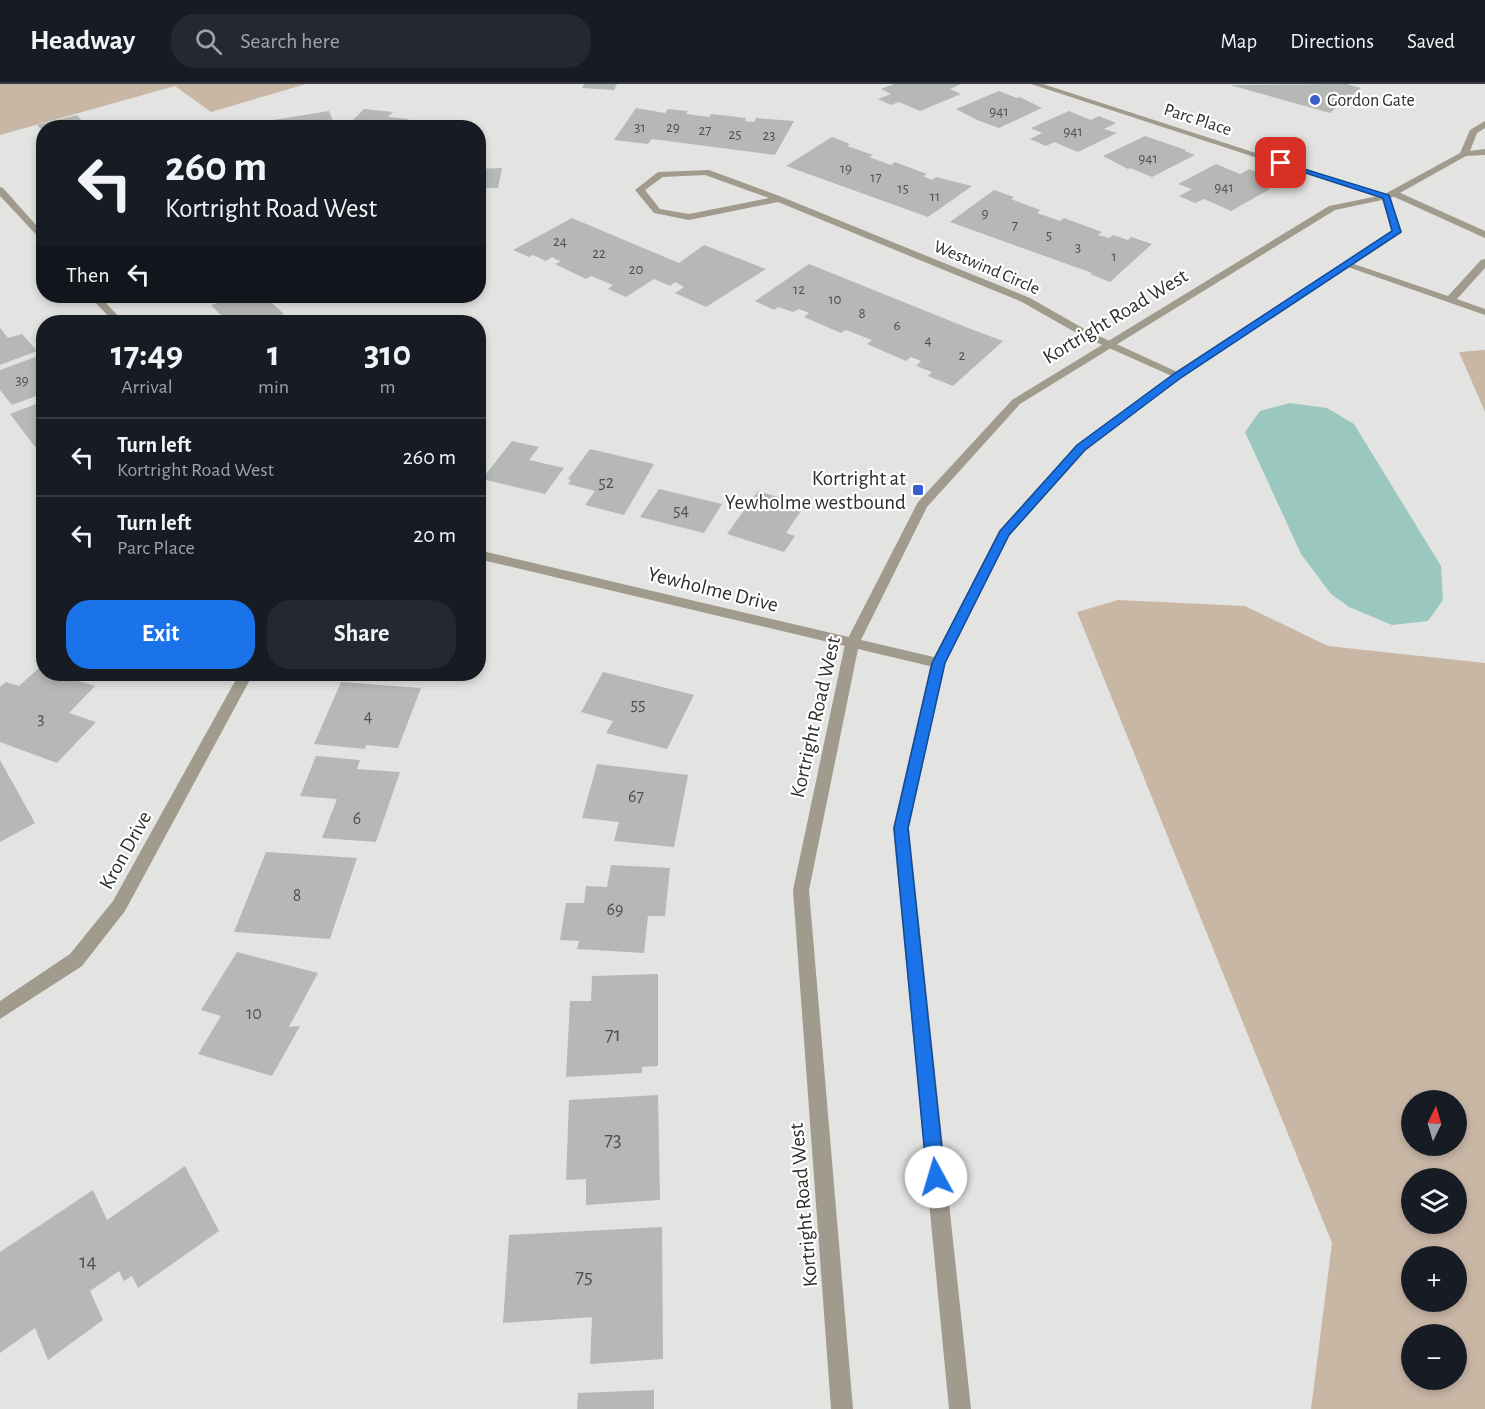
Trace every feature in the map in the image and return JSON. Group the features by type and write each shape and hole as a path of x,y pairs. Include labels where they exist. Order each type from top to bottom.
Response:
{"street":[{"name":"Parc Place","path":"1035,84 1390,195 1485,235"},
{"path":"1464,154 1473,132 1485,124"},
{"name":"Kortright Road West","path":"842,1409 801,890 852,644 922,506 1016,402 1111,346 1332,208 1390,195 1464,154 1485,152"},
{"name":"Westwind Circle","path":"779,199 689,217 657,211 640,190 661,174 706,172 779,199 1026,300 1084,333 1178,375"},
{"path":"0,190 36,231"},
{"path":"960,1409 901,828 938,663 1005,534 1081,448 1178,375 1396,232 1390,195"},
{"path":"1450,300 1485,262"},
{"path":"1347,265 1485,312"},
{"path":"101,303 112,315"},
{"name":"Yewholme Drive","path":"486,556 938,663"},
{"name":"Kron Drive","path":"0,1011 76,960 119,906 242,681"}],"shaded area":[{"path":"0,84 306,84 211,112 175,86 54,120 36,120 36,125 0,135"},
{"path":"1485,350 1485,412 1459,352"},
{"path":"1290,403 1327,408 1354,424 1441,566 1443,600 1428,621 1392,625 1349,607 1331,594 1301,554 1245,432 1260,411"},
{"path":"1118,600 1245,606 1328,646 1485,663 1485,1409 1311,1409 1332,1243 1077,612"}],"building":[{"path":"584,84 617,84 614,90 582,88"},
{"path":"894,84 961,84 950,89 961,94 920,111 899,102 891,105 878,99 891,94 881,89"},
{"name":"Gordon Gate","path":"1347,84 1361,88 1330,113 1230,85"},
{"path":"999,91 1020,97 1042,108 999,128 956,109"},
{"path":"636,108 665,113 668,109 688,111 686,114 746,118 745,121 754,122 756,118 794,121 775,155 652,139 648,144 614,140"},
{"path":"364,109 393,112 388,117 409,119 408,120 353,120"},
{"path":"329,111 333,120 273,120"},
{"path":"1069,111 1091,120 1099,116 1116,123 1104,129 1117,133 1078,152 1054,142 1046,146 1030,139 1042,133 1031,128"},
{"path":"77,115 81,120 57,120"},
{"path":"1145,136 1195,155 1152,177 1128,169 1103,156"},
{"path":"832,137 850,144 847,146 873,155 869,157 891,165 895,162 927,174 923,176 932,180 936,177 972,186 928,217 786,166"},
{"path":"1216,164 1240,174 1249,169 1270,178 1258,184 1270,189 1231,211 1204,199 1195,203 1179,196 1192,189 1178,184"},
{"path":"502,168 498,188 486,188 486,169"},
{"path":"994,190 1040,210 1037,213 1060,221 1064,218 1102,232 1098,235 1109,238 1113,235 1128,240 1131,237 1152,244 1110,282 1090,274 1092,273 950,222"},
{"path":"572,218 679,263 704,245 766,269 706,307 675,293 684,287 675,282 670,286 654,279 626,297 608,289 613,285 591,276 586,279 555,264 561,261 552,257 546,261 513,250"},
{"path":"809,264 1003,341 953,386 928,376 932,372 916,366 921,361 911,357 906,361 867,344 872,340 846,330 841,333 804,317 809,313 799,309 793,312 778,307 774,310 755,301"},
{"path":"217,303 272,303 284,314 221,315 211,305"},
{"path":"0,328 8,338 22,334 36,350 36,351 0,365"},
{"path":"36,357 36,396 12,405 0,390 0,370"},
{"path":"36,404 36,448 10,414"},
{"path":"512,441 539,447 529,460 564,468 545,494 486,480 486,474"},
{"path":"590,449 654,464 624,515 585,505 595,491 568,484 571,480 568,479"},
{"path":"659,489 722,504 704,533 640,517"},
{"path":"758,491 805,505 786,533 795,536 784,552 727,534"},
{"path":"36,671 36,681 79,681 95,686 69,713 96,722 57,763 0,742 0,687 6,682 19,686"},
{"path":"603,672 694,695 667,749 606,733 613,721 581,712"},
{"path":"341,682 421,688 398,748 366,745 365,749 314,744"},
{"path":"316,756 360,760 357,769 400,772 376,842 322,838 337,799 300,796"},
{"path":"0,760 35,823 0,842"},
{"path":"597,764 688,775 674,847 614,841 619,822 582,818"},
{"path":"266,852 357,858 330,939 234,932"},
{"path":"611,865 670,868 665,916 648,916 644,953 577,949 579,941 560,940 566,903 584,903 586,886 607,887"},
{"path":"237,952 318,973 289,1027 300,1026 272,1076 198,1054 221,1016 201,1010"},
{"path":"658,974 658,1066 642,1067 642,1073 566,1077 570,1001 591,1001 592,976"},
{"path":"658,1095 660,1200 586,1205 586,1179 566,1180 569,1100"},
{"path":"185,1166 219,1231 138,1288 132,1276 124,1281 119,1271 90,1291 103,1320 48,1360 35,1328 0,1353 0,1252 93,1190 107,1220"},
{"path":"662,1227 663,1359 590,1364 592,1317 503,1323 509,1235"},
{"path":"654,1390 654,1409 577,1409 578,1393"}],"place":[{"name":"Gordon Gate","path":"1315,100"},
{"name":"Kortright at Yewholme westbound","path":"918,490"}],"route":[{"path":"936,1177 901,828 938,663 1005,534 1081,448 1178,375 1396,232 1386,196 1281,163"}]}
